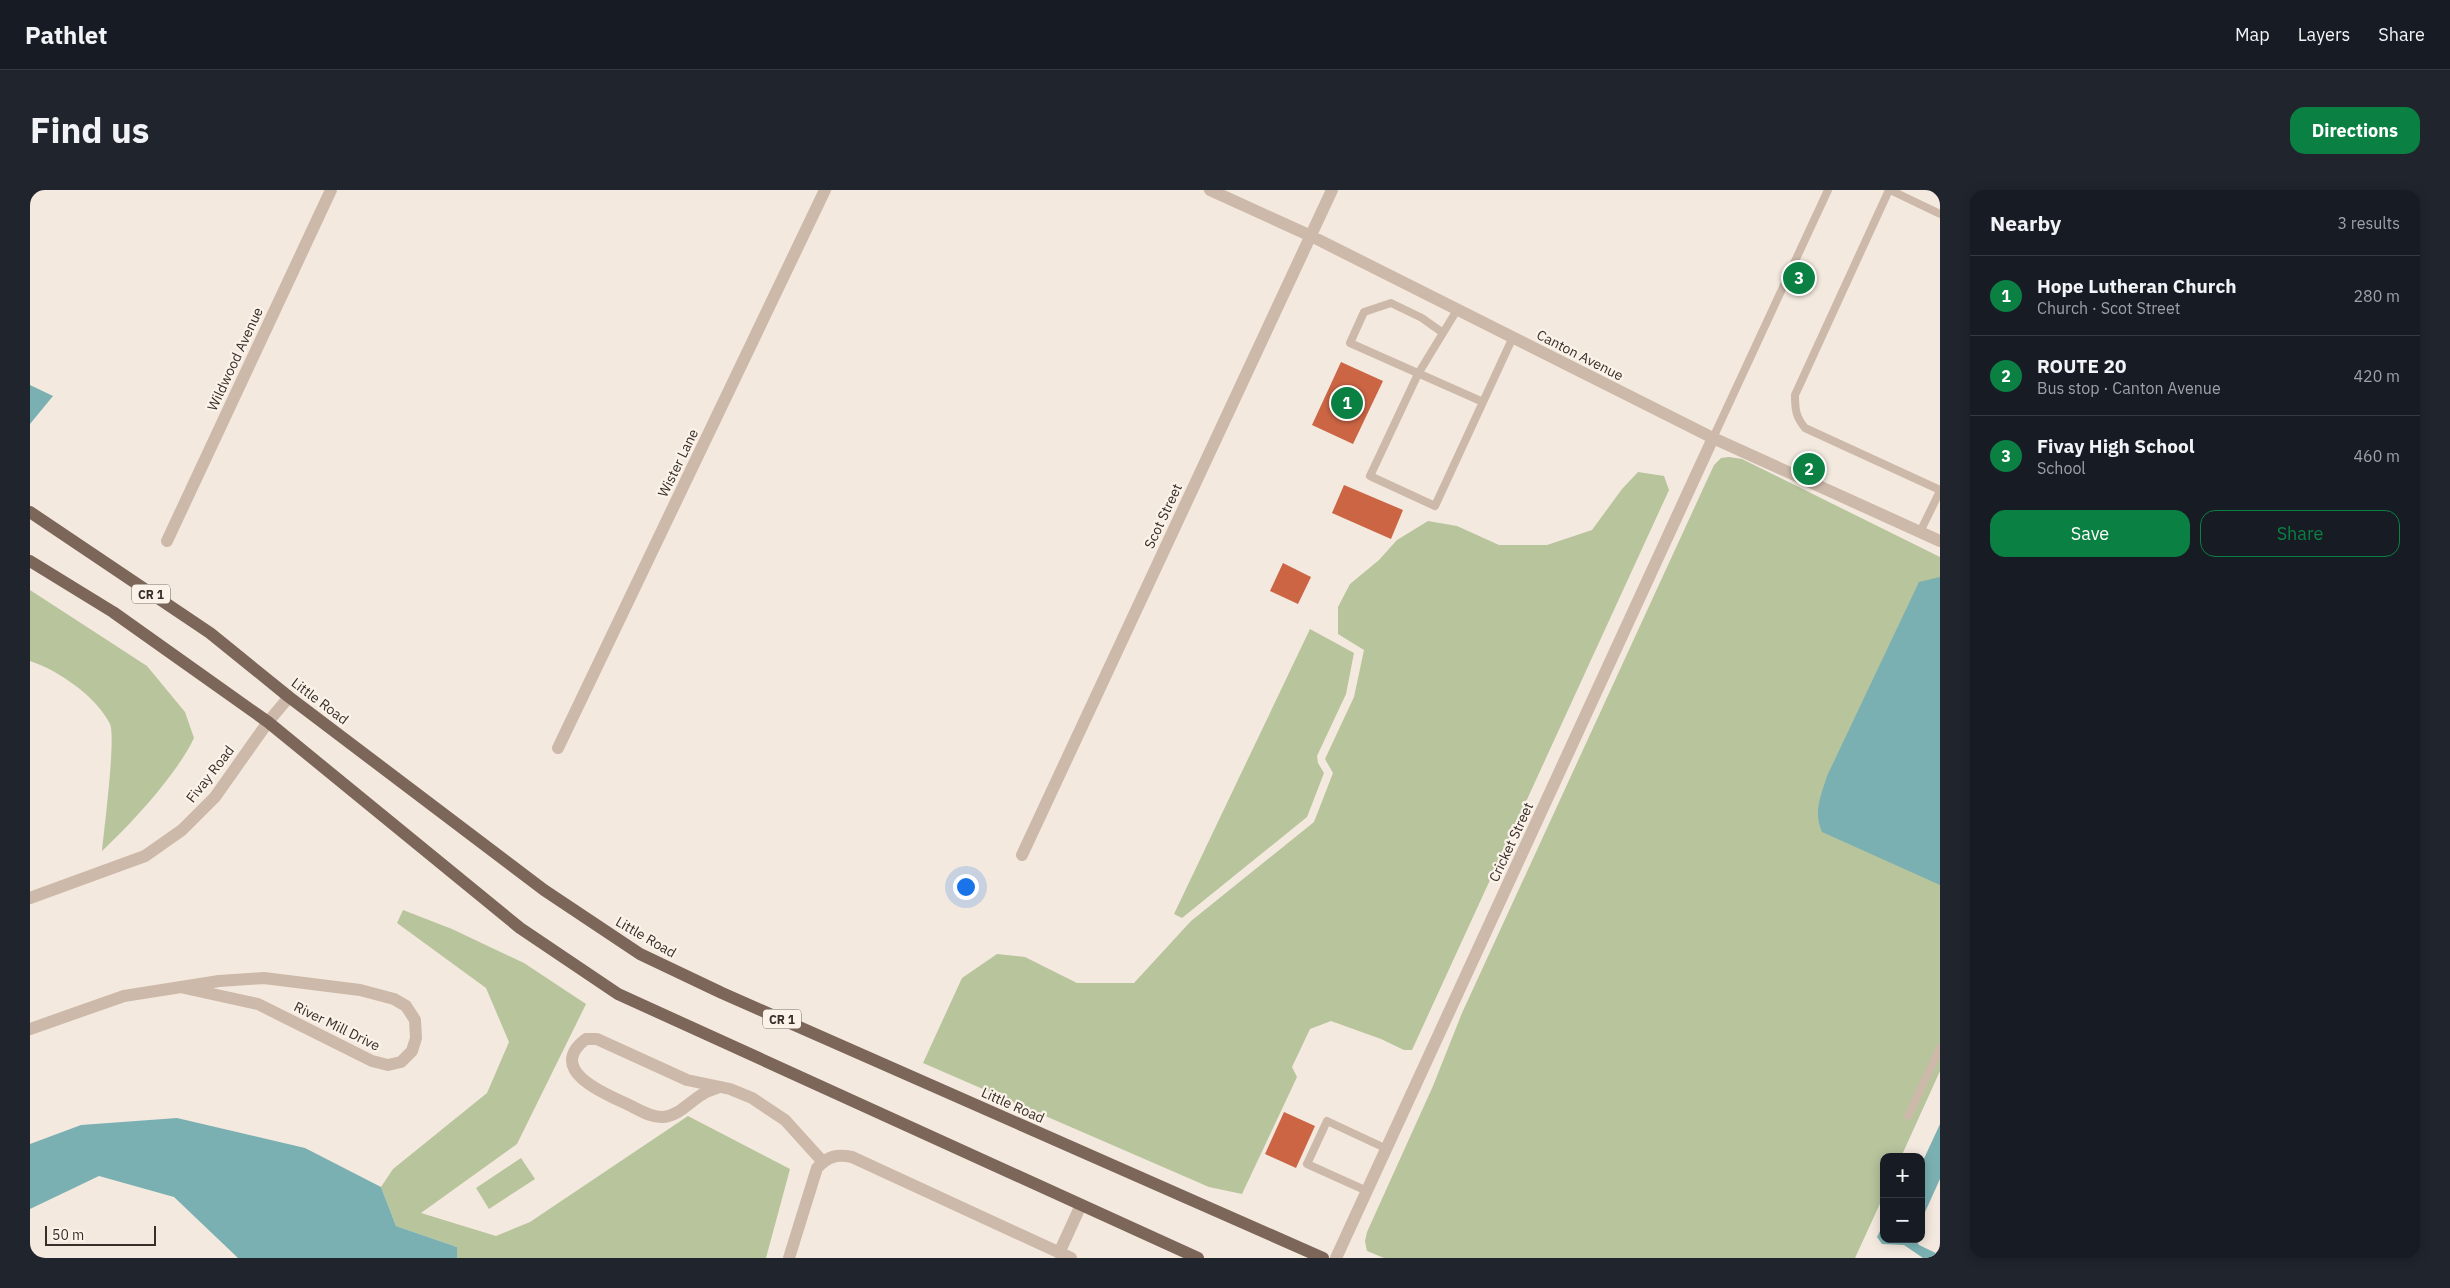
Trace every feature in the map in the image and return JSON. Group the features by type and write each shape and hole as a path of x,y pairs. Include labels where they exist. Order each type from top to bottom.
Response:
{"main road":[{"name":"Little Road","path":"30,512 210,633 289,697 544,890 640,954 722,993 1323,1258"},
{"name":"CR 1","path":"30,561 113,612 268,722 520,928 618,994 1198,1258"}],"street":[{"name":"Wildwood Avenue","path":"167,542 331,190"},
{"name":"Wister Lane","path":"558,748 825,190"},
{"name":"Canton Avenue","path":"1210,190 1311,236 1713,438 1940,540"},
{"name":"Scot Street","path":"1022,855 1332,190"},
{"name":"Cricket Street","path":"1336,1258 1713,438"},
{"name":"Fivay Road","path":"30,898 146,856 182,830 215,797 268,722 289,697"},
{"name":"River Mill Drive","path":"30,1029 124,996 180,987 219,981 264,978 360,990 394,999 406,1006 415,1020 416,1038 412,1051 401,1062 388,1065 341,1046 258,1004 180,987"},
{"path":"717,1088 702,1094 679,1111 664,1118 653,1116 598,1091 574,1069 571,1058 574,1050 586,1039 597,1040 687,1080 717,1088 752,1098 785,1120 823,1162"},
{"path":"789,1258 817,1168 823,1162 839,1154 852,1157 1065,1255 1081,1205"}],"lane":[{"path":"1920,532 1940,491 1806,428 1797,418 1794,408 1795,395 1889,190 1940,214"},
{"path":"1713,438 1829,191"},
{"path":"1443,333 1422,318 1391,303 1364,312 1350,343 1483,402"},
{"path":"1457,310 1418,374 1370,476 1435,506 1513,338"},
{"path":"1908,1116 1940,1048"},
{"path":"1367,1191 1308,1164 1327,1121 1387,1149"}],"green space":[{"path":"1721,458 1742,459 1940,557 1940,1071 1903,1153 1880,1153 1880,1204 1855,1258 1384,1258 1367,1251 1365,1241 1367,1232 1433,1086 1462,1013 1714,465"},
{"path":"1638,472 1664,476 1669,490 1412,1050 1404,1050 1381,1039 1331,1021 1310,1029 1292,1067 1297,1077 1242,1194 1209,1187 923,1063 962,978 997,954 1025,957 1077,983 1134,983 1191,921 1314,822 1333,773 1325,759 1354,697 1364,650 1338,634 1338,607 1350,584 1379,560 1397,540 1428,521 1457,526 1499,545 1547,545 1592,530 1622,489"},
{"path":"30,590 147,666 185,712 194,738 177,767 153,798 102,851 111,765 110,724 96,704 76,686 41,665 30,661"},
{"path":"1310,629 1354,653 1346,694 1317,756 1318,763 1324,773 1307,817 1182,918 1174,914"},
{"path":"403,910 452,929 524,963 586,1004 517,1144 421,1213 496,1236 530,1222 688,1116 790,1169 766,1258 457,1258 457,1247 396,1226 381,1187 393,1169 487,1093 509,1042 486,988 397,923"},
{"path":"521,1158 535,1179 489,1209 476,1188"}],"water":[{"path":"30,385 53,396 30,424"},
{"path":"1940,577 1940,885 1822,832 1819,825 1818,811 1820,797 1827,776 1919,582"},
{"path":"177,1118 305,1148 381,1187 396,1226 457,1247 457,1258 238,1258 174,1197 99,1176 30,1209 30,1144 81,1125"},
{"path":"1940,1124 1940,1179 1925,1212 1925,1198 1925,1156"},
{"path":"1918,1243 1940,1255 1940,1258 1923,1258 1904,1245 1882,1244"}],"building":[{"path":"1341,362 1383,381 1353,444 1312,425"},
{"path":"1344,485 1403,510 1391,539 1332,513"},
{"path":"1283,563 1311,577 1298,604 1270,591"},
{"path":"1284,1112 1315,1126 1296,1168 1265,1154"}],"place":[{"name":"Fivay High School","path":"1799,278"},
{"name":"Hope Lutheran Church","path":"1347,403"},
{"name":"ROUTE 20","path":"1809,469"}]}
